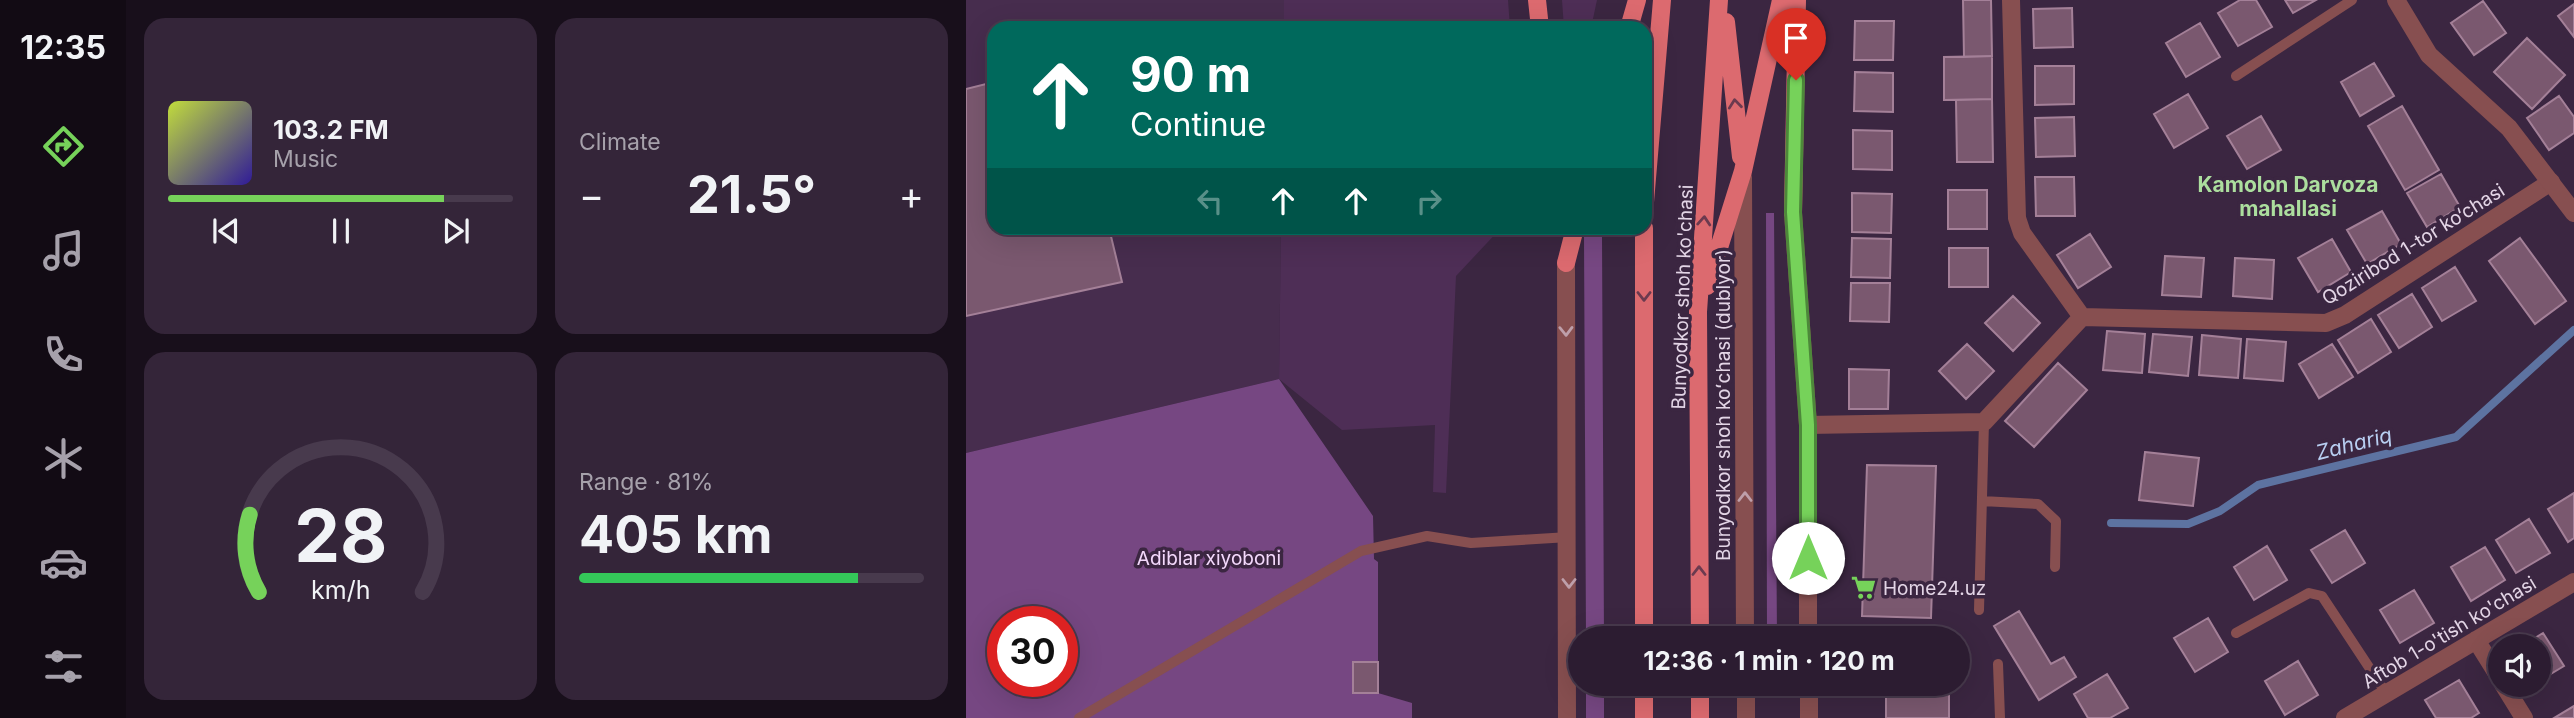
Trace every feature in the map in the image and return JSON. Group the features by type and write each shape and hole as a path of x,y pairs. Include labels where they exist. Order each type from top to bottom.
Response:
{"main road":[{"path":"1537,0 1539,21"},
{"path":"1631,21 1637,0"},
{"name":"Bunyodkor shoh ko'chasi","path":"1652,119 1662,0"},
{"path":"1721,0 1743,171"},
{"name":"Bunyodkor shoh ko'chasi","path":"1700,626 1698,312 1721,0"},
{"path":"1698,312 1743,171 1780,0"},
{"path":"1793,212 1797,0"},
{"path":"1563,235 1566,263"},
{"path":"1566,263 1573,235"},
{"name":"Bunyodkor shoh ko'chasi","path":"1644,235 1644,626"},
{"path":"1644,696 1644,718"},
{"path":"1700,696 1700,718"}],"street":[{"path":"1808,425 1984,422 2082,317 2022,233 2017,218 2011,0"},
{"path":"2396,0 2429,55 2509,128 2574,213"},
{"name":"Bunyodkor shoh koʻchasi (dublyor)","path":"1743,171 1745,626"},
{"name":"Qoziribod 1-tor ko‘chasi","path":"2082,317 2326,323 2345,315 2551,182"},
{"path":"1793,212 1808,425 1808,626"},
{"path":"1566,263 1569,537 1567,718"},
{"name":"Aftob 1-o'tish ko'chasi","path":"2345,718 2574,582"},
{"path":"2476,640 2488,659"},
{"path":"1746,696 1746,718"},
{"path":"1809,696 1809,718"},
{"path":"2511,697 2524,718"}],"lane":[{"path":"2236,76 2353,0"},
{"path":"1979,610 1984,422"},
{"path":"1982,501 2039,504 2056,521 2056,567"},
{"path":"1079,718 1361,551 1427,536 1471,543 1569,537"},
{"path":"2236,633 2309,593 2322,596 2386,693"},
{"path":"1998,664 2000,718"}],"shaded area":[{"path":"966,0 1284,0 1284,21 987,21 987,235 1281,235 1279,379 966,453"},
{"path":"1284,0 1508,0 1510,21 1284,21"},
{"path":"1562,0 1597,0 1592,21 1564,21"},
{"path":"1281,235 1494,235 1456,276 1446,493 1433,492 1435,425 1342,430 1279,379"}],"green space":[{"path":"1766,213 1774,213 1777,626 1767,626"},
{"path":"1584,237 1602,237 1604,626 1586,626"},
{"name":"Adiblar xiyoboni","path":"1279,379 1373,516 1374,559 1378,562 1378,693 1412,703 1412,718 966,718 966,453"},
{"path":"1586,696 1604,696 1604,718 1586,718"}],"building":[{"path":"1963,0 1991,0 1992,56 1964,57"},
{"path":"2240,0 2256,0 2272,27 2238,46 2218,13"},
{"path":"2285,0 2316,0 2293,13"},
{"path":"2483,1 2506,33 2474,55 2451,23"},
{"path":"2574,4 2574,37 2558,16"},
{"path":"2072,8 2073,47 2034,48 2033,9"},
{"path":"1855,21 1894,21 1893,60 1854,60"},
{"path":"2200,23 2220,57 2186,77 2166,43"},
{"path":"2527,38 2565,75 2532,109 2494,72"},
{"path":"1992,56 1992,99 1944,100 1944,57"},
{"path":"2374,63 2394,96 2360,116 2341,82"},
{"path":"2035,66 2074,66 2074,104 2035,105"},
{"path":"1855,72 1893,73 1893,112 1854,111"},
{"path":"987,84 987,235 1111,235 1122,282 966,316 966,89"},
{"path":"2188,94 2208,128 2174,148 2154,114"},
{"path":"2559,96 2574,117 2574,133 2549,150 2527,118"},
{"path":"1992,99 1993,162 1957,162 1956,100"},
{"path":"2402,106 2439,170 2405,190 2368,126"},
{"path":"2261,116 2281,150 2247,169 2227,136"},
{"path":"2074,117 2075,156 2036,157 2035,118"},
{"path":"1853,130 1892,131 1892,170 1853,169"},
{"path":"2441,174 2460,207 2427,227 2407,193"},
{"path":"2035,177 2074,177 2075,216 2036,216"},
{"path":"1948,190 1987,190 1987,229 1948,229"},
{"path":"1852,193 1892,194 1891,233 1852,232"},
{"path":"2382,211 2401,244 2367,264 2347,230"},
{"path":"2090,234 2111,267 2078,288 2057,255"},
{"path":"1852,238 1891,239 1890,278 1851,277"},
{"path":"2520,238 2566,301 2535,324 2489,261"},
{"path":"2332,239 2351,272 2318,292 2298,258"},
{"path":"1949,248 1988,248 1988,287 1949,287"},
{"path":"2165,256 2204,258 2201,297 2162,295"},
{"path":"2235,258 2274,260 2272,299 2233,296"},
{"path":"2455,267 2476,301 2442,321 2422,288"},
{"path":"1851,283 1890,283 1889,322 1850,321"},
{"path":"2412,294 2432,327 2399,348 2378,315"},
{"path":"2013,296 2040,323 2013,351 1985,323"},
{"path":"2371,319 2391,352 2358,373 2338,340"},
{"path":"2107,331 2145,334 2142,373 2103,370"},
{"path":"2153,334 2192,337 2188,376 2149,372"},
{"path":"2202,335 2241,339 2238,378 2199,375"},
{"path":"2247,339 2286,342 2283,381 2244,378"},
{"path":"1967,344 1994,371 1966,399 1939,371"},
{"path":"2332,344 2353,377 2319,398 2299,364"},
{"path":"2058,363 2087,390 2034,447 2005,421"},
{"path":"1849,369 1889,370 1888,409 1849,409"},
{"path":"2145,452 2199,458 2193,506 2139,500"},
{"path":"1867,465 1936,466 1931,618 1862,616"},
{"path":"2574,493 2574,538 2568,542 2548,509"},
{"path":"2529,519 2550,553 2516,573 2496,540"},
{"path":"2345,530 2365,563 2332,583 2311,550"},
{"path":"2267,546 2287,580 2254,600 2234,567"},
{"path":"2485,547 2505,580 2471,601 2451,567"},
{"path":"2414,590 2434,623 2400,643 2380,610"},
{"path":"2019,611 2051,664 2064,657 2076,677 2039,700 1994,626"},
{"path":"2208,618 2228,652 2195,672 2174,638"},
{"path":"2551,646 2564,666 2551,674"},
{"path":"2298,661 2318,695 2285,715 2265,681"},
{"path":"1353,662 1378,662 1378,693 1353,693"},
{"path":"2107,674 2128,708 2110,718 2088,718 2074,694"},
{"path":"2459,680 2479,713 2471,718 2436,718 2425,700"},
{"path":"1886,696 1949,696 1949,718 1886,718"},
{"path":"2574,706 2574,718 2554,718"}],"waterway":[{"name":"Zahariq","path":"2111,523 2188,524 2220,511 2258,485 2456,437 2574,330"}],"place":[{"name":"Home24.uz","path":"1863,588"}],"district":[{"name":"Kamolon Darvoza mahallasi","path":"2288,197"}],"route":[{"path":"1796,80 1793,212 1808,425 1808,558"}]}
